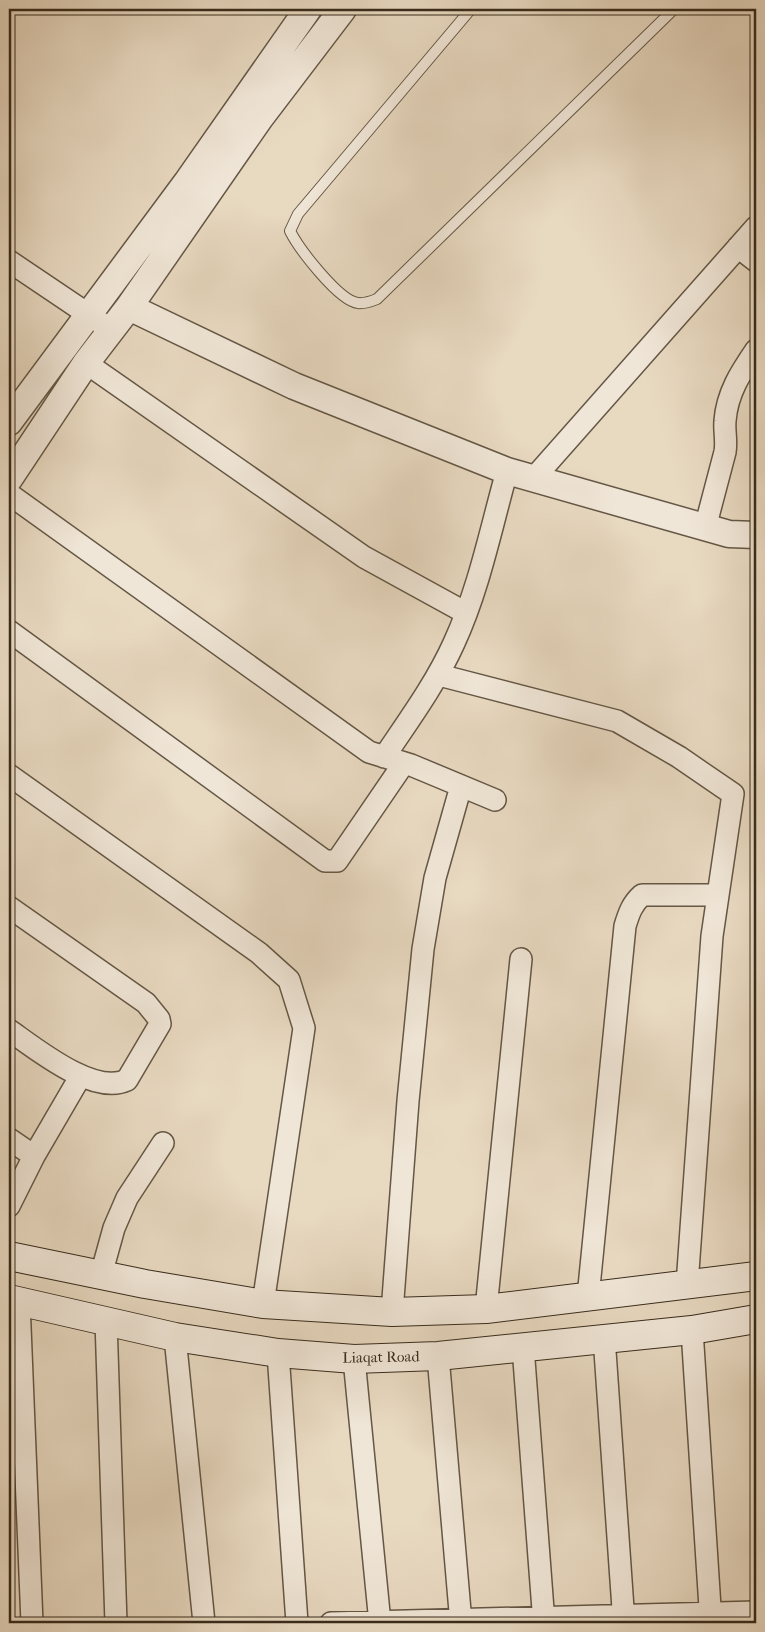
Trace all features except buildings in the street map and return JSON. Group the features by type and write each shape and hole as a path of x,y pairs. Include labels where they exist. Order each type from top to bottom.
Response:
{"main road":[{"path":"9,1256 101,1275 263,1304 392,1312 486,1310 756,1276"},
{"name":"Liaqat Road","path":"14,1300 175,1337 278,1353 354,1359 438,1356 523,1348 604,1337 692,1330 756,1319"}],"street":[{"path":"41,433 10,417 89,315 187,182 308,9"},
{"path":"9,479 86,363 112,330 260,118 343,9"},
{"path":"534,478 756,227"},
{"path":"738,247 756,261"},
{"path":"9,261 112,330"},
{"path":"129,306 294,386 507,471 705,528 729,534 756,534"},
{"path":"705,528 727,442 725,423 731,393 756,350"},
{"path":"86,363 364,557 466,613"},
{"path":"9,631 325,861 338,861 439,674 466,613 507,471"},
{"path":"9,494 369,752 495,800"},
{"path":"439,674 617,721 731,791 734,797 712,936 687,1285"},
{"path":"9,775 259,953 288,980 304,1028 263,1304"},
{"path":"392,1312 408,1101 423,949 435,878 461,786"},
{"path":"588,1297 625,926 630,909 642,895 717,895"},
{"path":"9,907 146,1003 159,1019 160,1024 126,1080 117,1084 80,1077 9,1030"},
{"path":"486,1310 521,959"},
{"path":"9,1206 34,1156 80,1077"},
{"path":"9,1139 34,1156"},
{"path":"101,1275 114,1228 128,1198 163,1143"},
{"path":"14,1300 32,1623"},
{"path":"106,1321 116,1623"},
{"path":"692,1330 711,1618"},
{"path":"175,1337 204,1623"},
{"path":"604,1337 624,1619"},
{"path":"523,1348 545,1621"},
{"path":"278,1353 297,1623"},
{"path":"438,1356 461,1622"},
{"path":"354,1359 380,1623"},
{"path":"332,1623 711,1618 756,1612"}],"lane":[{"path":"472,9 298,214 290,231 296,244 345,298 359,304 377,299 674,9"}]}
